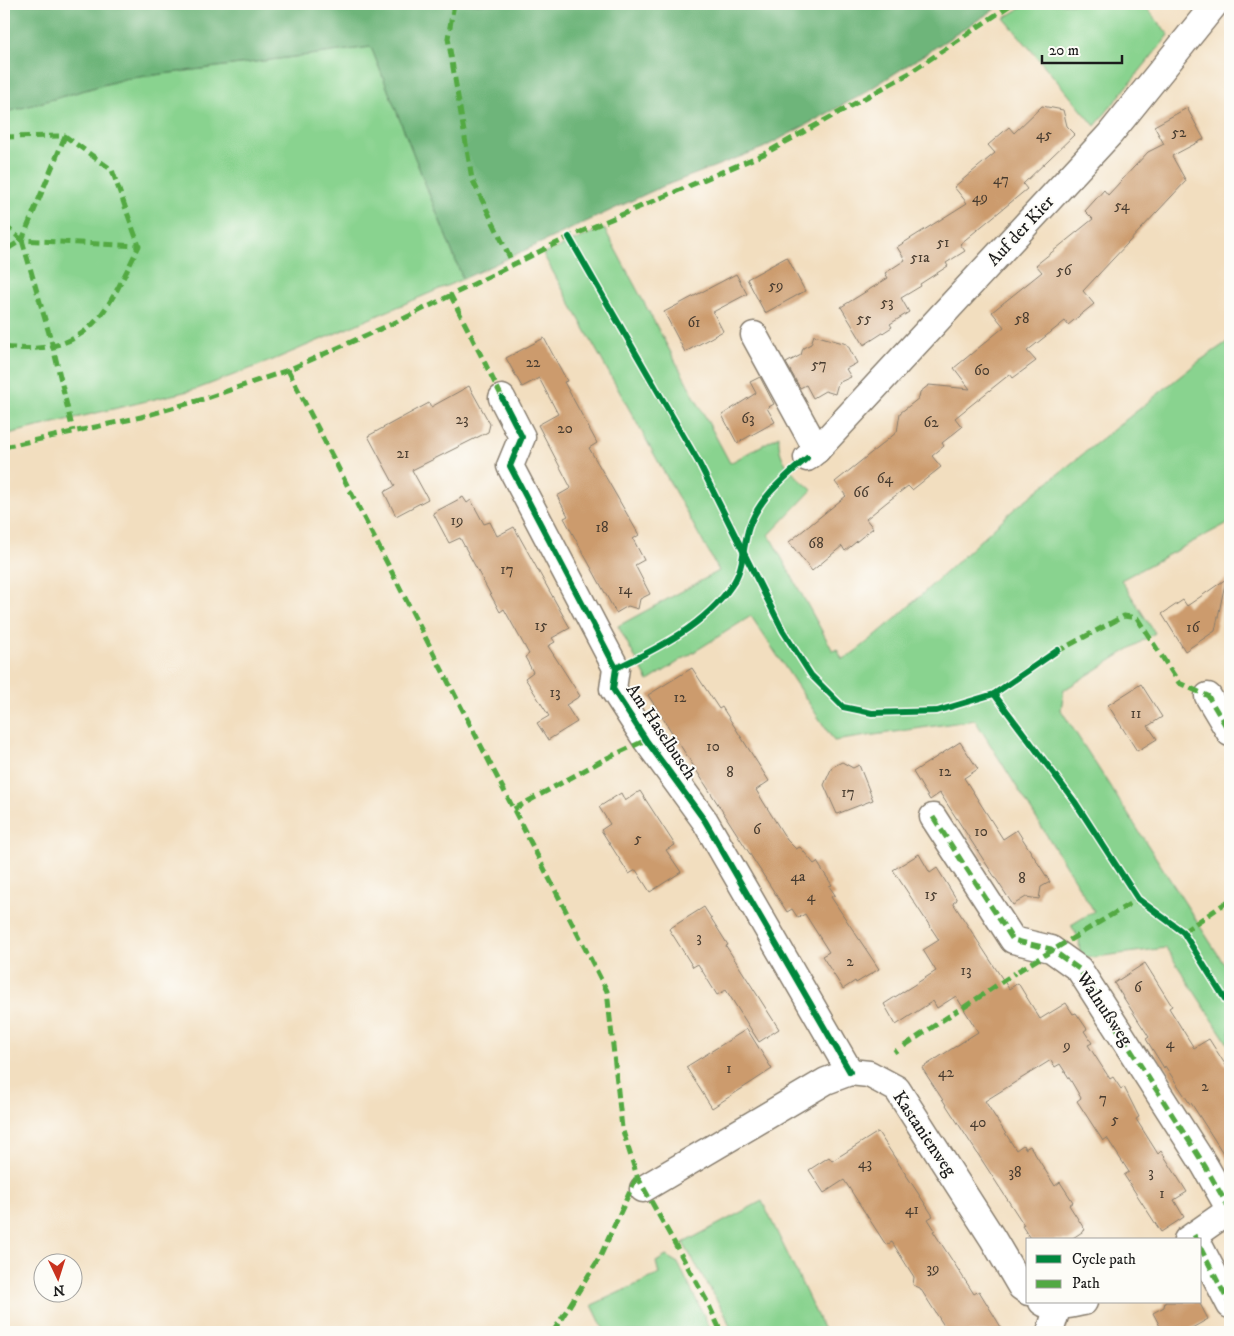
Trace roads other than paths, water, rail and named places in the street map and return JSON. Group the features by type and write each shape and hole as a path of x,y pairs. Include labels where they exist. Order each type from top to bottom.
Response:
{"street":[{"name":"Auf der Kier","path":"754,335 812,454 1110,134 1215,4"},
{"path":"1227,4 1230,9"},
{"name":"Am Haselbusch","path":"502,398 522,437 510,466 616,668 612,689 646,740 705,821 850,1072"},
{"path":"1208,696 1230,733"},
{"name":"Walnußweg","path":"933,817 1013,940 1051,949 1079,970 1205,1166 1230,1210"},
{"path":"643,1189 826,1081 850,1072"},
{"name":"Kastanienweg","path":"850,1072 869,1074 897,1089 993,1239 1021,1287 1026,1291"},
{"path":"1197,1238 1230,1210"},
{"path":"1202,1253 1230,1305"},
{"path":"1050,1304 1050,1332"}]}
